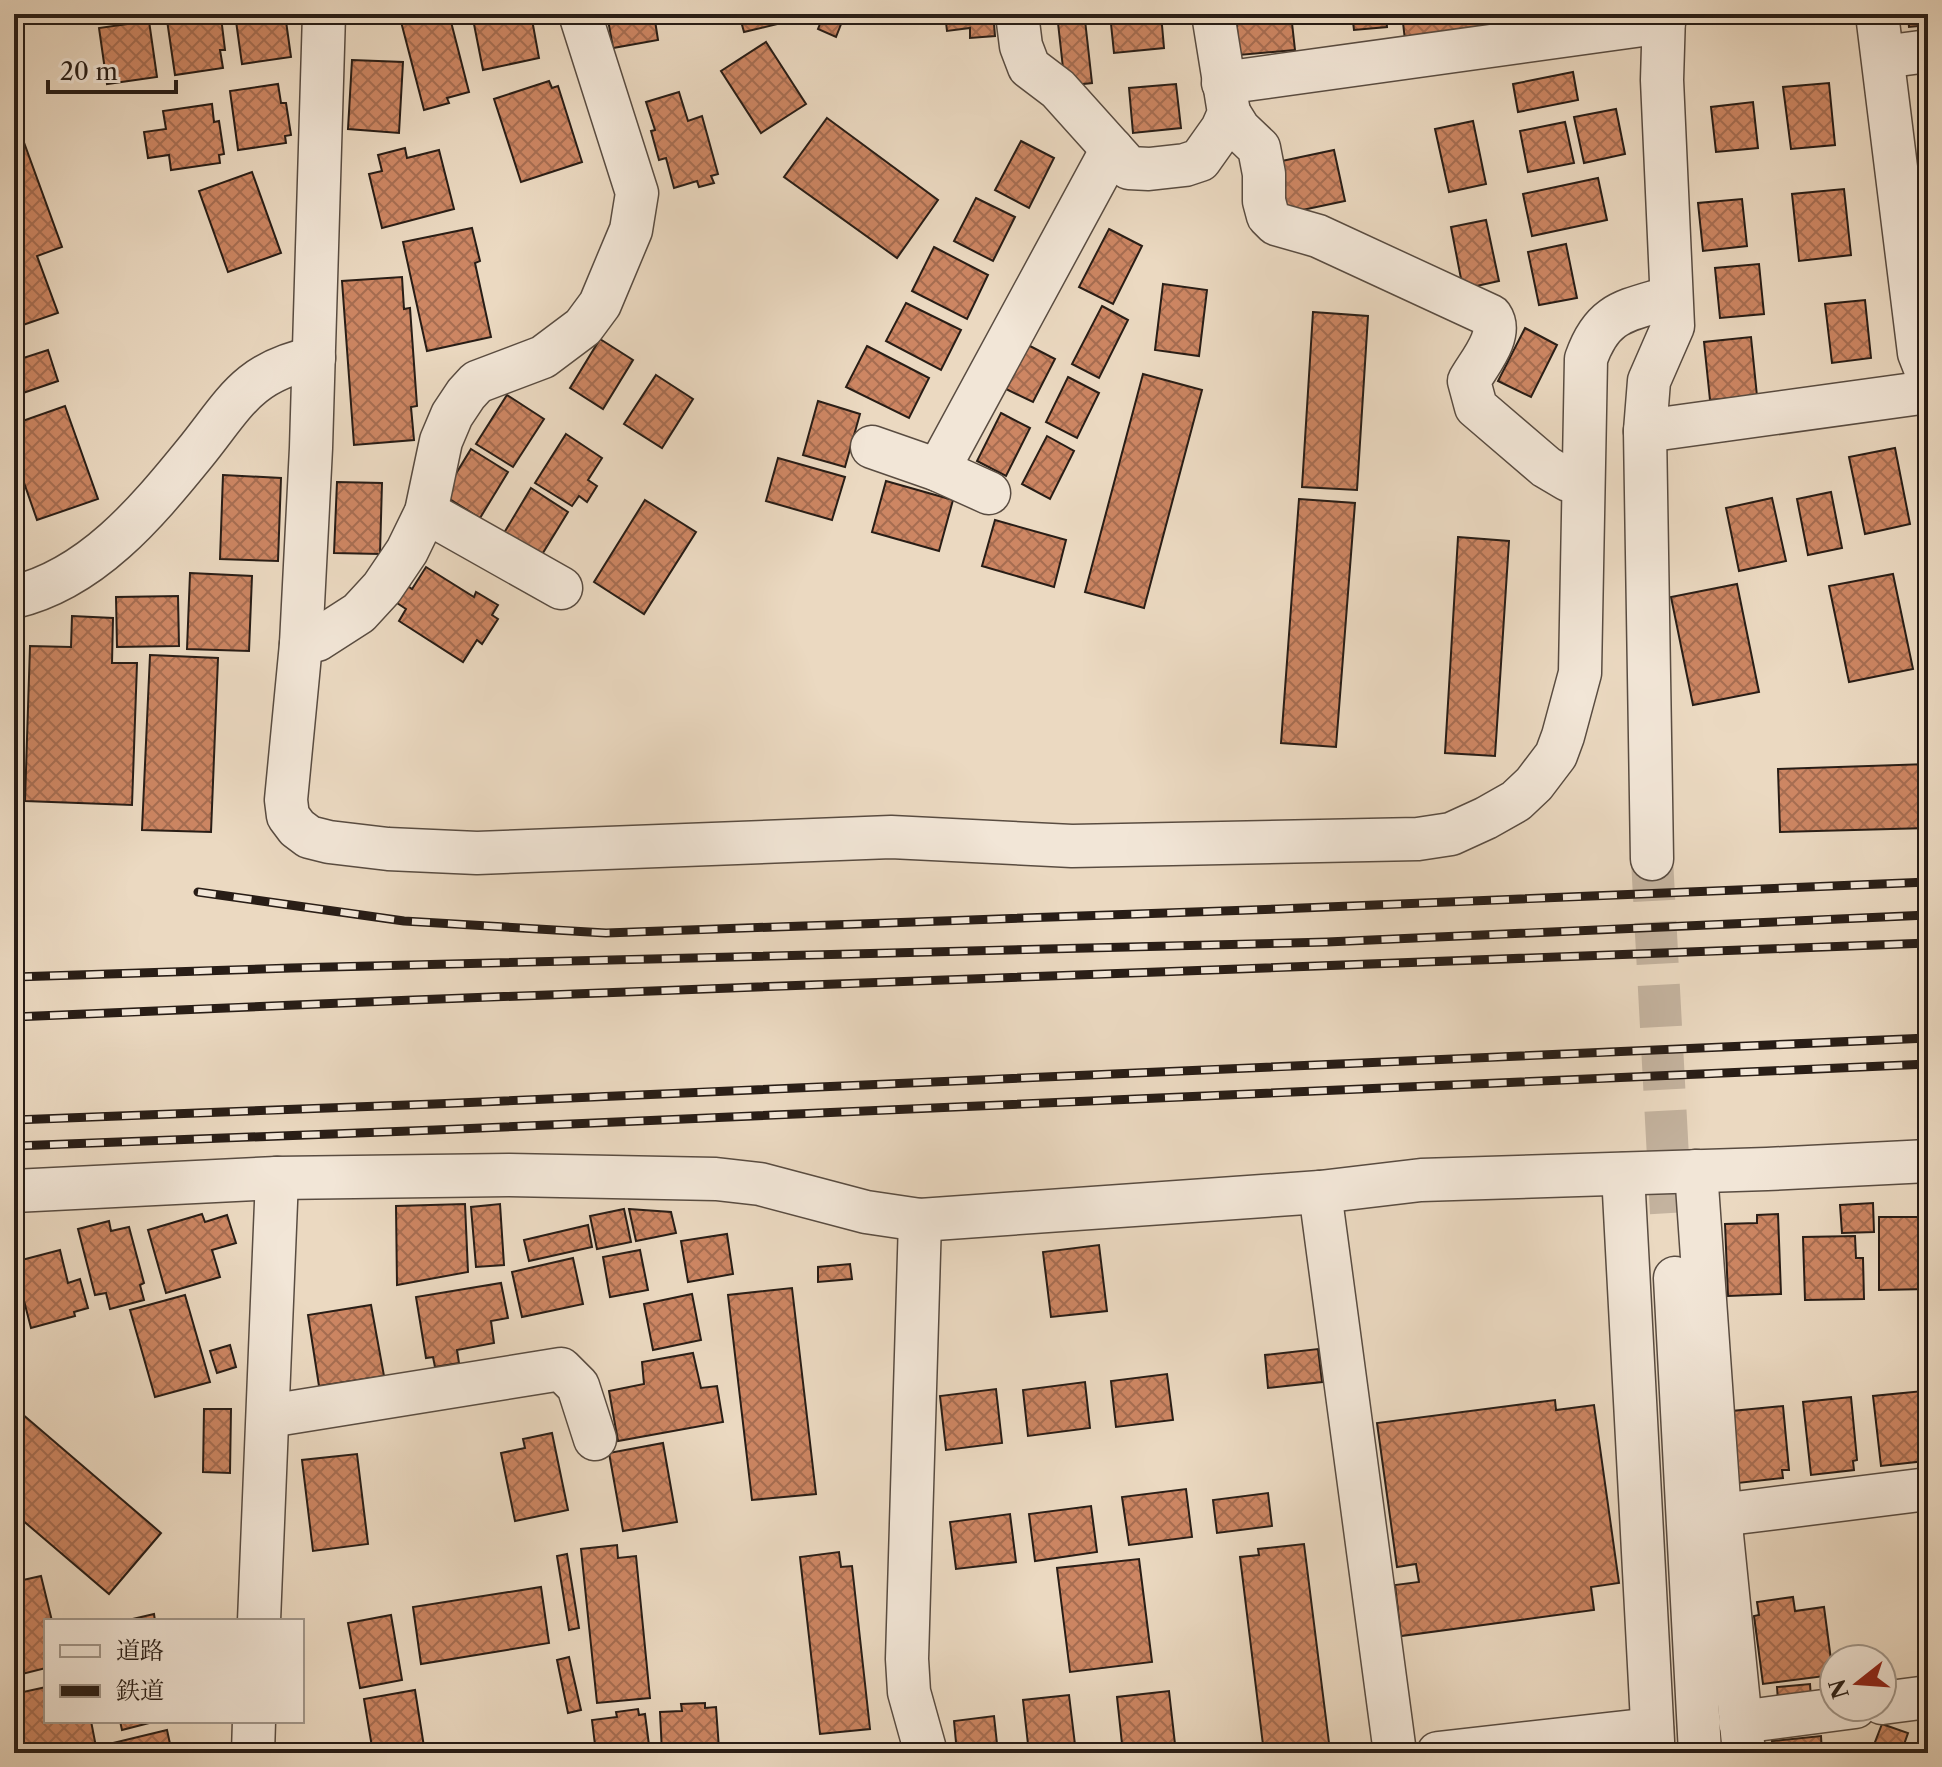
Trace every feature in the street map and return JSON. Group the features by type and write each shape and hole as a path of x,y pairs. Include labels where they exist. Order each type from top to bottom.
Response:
{"street":[{"path":"324,14 314,358 301,644 286,800 288,816 309,837 329,842 388,849 477,853 891,837 1072,846 1418,839 1451,834 1516,801 1534,784 1556,755 1580,673 1586,359 1594,335 1616,314 1671,297"},
{"path":"301,644 326,635 359,613 382,588 407,551 426,512 441,441 452,415 466,394 477,382 543,357 583,327 600,304 631,230 637,193 580,14"},
{"path":"1017,14 1021,46 1029,67 1058,89 1129,168 1185,165 1200,160 1222,129 1226,98"},
{"path":"1213,14 1226,98 1239,129 1259,148 1268,216 1276,224 1318,236 1491,316 1496,332 1469,381 1476,407 1546,467 1568,480 1583,483"},
{"path":"1877,14 1919,353 1928,376"},
{"path":"1226,98 1664,18 1662,80 1673,326 1649,381 1645,431 1652,859"},
{"path":"1883,57 1928,51"},
{"path":"938,470 1112,149"},
{"path":"14,597 61,579 95,556 156,501 242,393 269,372 289,363 314,358"},
{"path":"1645,431 1928,392"},
{"path":"872,447 938,470 989,493"},
{"path":"426,512 561,588"},
{"path":"14,1191 277,1178 509,1175 716,1179 760,1184 866,1212 920,1220 1320,1192 1421,1180 1928,1161"},
{"path":"1696,1171 1720,1515 1742,1738 1818,1717"},
{"path":"1623,1174 1648,1741"},
{"path":"259,1619 277,1178"},
{"path":"1320,1192 1395,1753"},
{"path":"1438,1753 1648,1741 1700,1742 1671,1213"},
{"path":"920,1220 907,1659 909,1692 926,1753"},
{"path":"269,1416 561,1369 578,1386 595,1439"},
{"path":"1720,1515 1928,1489"},
{"path":"1898,1701 1928,1697"},
{"path":"253,1753 254,1723"}],"building":[{"path":"208,14 221,17 225,50 220,50 223,68 175,75 167,20"},
{"path":"235,14 285,14 291,57 242,64"},
{"path":"399,14 449,14 469,92 447,98 449,103 424,110"},
{"path":"472,14 531,14 539,58 483,70"},
{"path":"607,14 654,14 658,40 613,48"},
{"path":"739,14 797,14 798,19 744,32"},
{"path":"824,14 845,14 836,37 818,29"},
{"path":"945,14 1000,14 1001,24 994,24 995,36 970,38 970,28 947,31"},
{"path":"1110,14 1161,14 1164,48 1114,53"},
{"path":"1236,14 1291,14 1295,50 1239,55"},
{"path":"1352,14 1386,14 1387,27 1354,30"},
{"path":"1402,14 1513,14 1515,29 1405,40"},
{"path":"1908,14 1928,14 1928,25 1909,27"},
{"path":"1085,20 1092,83 1065,86 1058,23"},
{"path":"149,21 157,77 107,84 99,28"},
{"path":"766,42 806,104 761,133 721,71"},
{"path":"352,60 403,62 399,133 348,129"},
{"path":"1573,72 1578,100 1518,112 1513,84"},
{"path":"549,81 552,88 558,86 582,162 521,182 494,99"},
{"path":"1829,83 1835,145 1791,149 1783,87"},
{"path":"278,84 281,103 286,103 291,135 285,136 286,143 238,150 230,91"},
{"path":"1176,84 1181,128 1133,133 1129,88"},
{"path":"679,92 688,121 702,116 718,174 711,176 714,183 699,187 697,181 674,188 666,158 659,160 651,131 655,130 646,102"},
{"path":"1753,102 1758,148 1716,152 1711,107"},
{"path":"212,104 214,122 219,121 224,154 219,155 220,163 171,170 169,155 148,158 144,132 166,129 163,111"},
{"path":"1616,109 1625,154 1584,163 1574,117"},
{"path":"14,115 62,247 37,256 58,313 14,328"},
{"path":"827,118 938,200 897,258 784,177"},
{"path":"1473,121 1486,184 1449,192 1435,129"},
{"path":"1565,122 1574,163 1528,172 1520,131"},
{"path":"1021,141 1054,158 1029,208 995,190"},
{"path":"405,148 407,158 439,150 454,209 382,228 369,174 382,171 378,155"},
{"path":"1334,150 1345,201 1288,213 1277,162"},
{"path":"252,172 281,253 228,272 199,191"},
{"path":"1598,178 1607,220 1532,236 1523,194"},
{"path":"1844,189 1851,255 1799,261 1792,194"},
{"path":"976,198 1015,217 993,261 954,241"},
{"path":"1742,199 1747,246 1703,251 1698,203"},
{"path":"1486,220 1499,281 1463,289 1451,227"},
{"path":"472,228 480,261 475,263 491,337 427,351 403,242"},
{"path":"1109,229 1142,246 1113,304 1079,287"},
{"path":"1566,244 1577,298 1539,305 1528,252"},
{"path":"934,247 988,275 967,319 912,291"},
{"path":"1759,264 1764,314 1720,318 1715,268"},
{"path":"402,277 404,309 410,308 417,406 411,407 414,440 354,445 342,281"},
{"path":"1163,284 1207,290 1199,356 1155,350"},
{"path":"1865,300 1871,358 1832,363 1825,304"},
{"path":"906,303 961,330 941,370 886,341"},
{"path":"1102,306 1128,320 1099,378 1072,364"},
{"path":"1313,312 1368,316 1357,490 1302,487"},
{"path":"1525,328 1557,345 1531,397 1498,381"},
{"path":"1751,337 1757,396 1710,400 1704,342"},
{"path":"600,339 633,360 603,409 570,388"},
{"path":"1028,345 1055,359 1033,402 1006,389"},
{"path":"867,346 929,378 909,418 846,387"},
{"path":"48,350 58,381 14,396 14,361"},
{"path":"1143,374 1202,390 1144,608 1085,592"},
{"path":"656,375 693,399 662,448 624,424"},
{"path":"1068,377 1099,393 1077,438 1046,422"},
{"path":"507,395 544,419 513,467 476,444"},
{"path":"818,401 860,414 845,467 803,455"},
{"path":"65,406 98,499 37,520 14,454 14,424"},
{"path":"1001,413 1030,428 1006,476 977,461"},
{"path":"566,434 602,458 588,480 597,486 587,502 579,496 572,506 535,483"},
{"path":"1047,436 1074,451 1050,499 1022,484"},
{"path":"1895,448 1910,524 1865,534 1849,457"},
{"path":"471,449 508,472 480,518 443,495"},
{"path":"778,458 845,477 832,520 766,501"},
{"path":"223,475 281,478 278,561 220,559"},
{"path":"886,481 953,500 939,551 872,532"},
{"path":"337,482 382,483 380,554 334,553"},
{"path":"531,488 568,512 541,556 504,533"},
{"path":"1831,492 1842,548 1808,555 1797,499"},
{"path":"1772,498 1786,561 1739,571 1726,508"},
{"path":"1299,499 1355,503 1336,747 1281,743"},
{"path":"645,500 696,532 644,614 594,582"},
{"path":"995,520 1066,540 1054,587 982,566"},
{"path":"1458,537 1509,541 1495,756 1445,753"},
{"path":"426,567 474,597 476,592 498,605 492,615 498,619 482,644 477,640 463,662 399,621 406,609 394,601 405,584 412,589"},
{"path":"190,573 252,576 249,651 187,649"},
{"path":"1893,574 1913,669 1849,682 1829,586"},
{"path":"1737,584 1759,692 1693,705 1671,597"},
{"path":"178,596 179,646 117,647 116,597"},
{"path":"72,616 113,618 112,663 137,663 132,805 25,801 30,646 71,647"},
{"path":"150,655 218,658 211,832 142,830"},
{"path":"14,744 18,744 16,791 14,791"},
{"path":"1928,764 1928,828 1780,832 1778,769"},
{"path":"1873,1203 1874,1232 1842,1233 1840,1205"},
{"path":"465,1204 468,1272 397,1285 396,1206"},
{"path":"500,1204 504,1265 476,1267 471,1207"},
{"path":"624,1209 631,1242 597,1249 590,1216"},
{"path":"629,1209 671,1212 676,1233 636,1241"},
{"path":"202,1214 205,1222 227,1215 236,1243 212,1250 220,1277 166,1293 148,1230"},
{"path":"1778,1214 1781,1294 1728,1296 1725,1224 1757,1223 1757,1215"},
{"path":"1879,1217 1928,1217 1928,1289 1879,1290"},
{"path":"109,1221 111,1231 129,1227 144,1283 140,1285 144,1300 110,1309 106,1293 95,1295 78,1229"},
{"path":"588,1225 592,1247 529,1261 524,1240"},
{"path":"727,1234 733,1274 688,1282 681,1241"},
{"path":"1855,1236 1856,1258 1863,1258 1864,1299 1805,1300 1803,1237"},
{"path":"1099,1245 1107,1311 1051,1317 1043,1252"},
{"path":"60,1250 68,1283 80,1279 88,1308 74,1312 75,1316 31,1328 14,1262"},
{"path":"640,1250 648,1290 610,1297 603,1257"},
{"path":"573,1258 583,1304 522,1317 512,1272"},
{"path":"850,1264 852,1279 818,1282 818,1267"},
{"path":"501,1283 508,1318 491,1321 494,1343 457,1350 459,1363 435,1367 433,1357 426,1358 416,1297"},
{"path":"792,1288 816,1494 752,1500 728,1295"},
{"path":"692,1294 701,1340 653,1350 644,1304"},
{"path":"185,1295 210,1382 155,1397 130,1310"},
{"path":"371,1305 384,1376 319,1386 308,1315"},
{"path":"230,1345 236,1367 217,1373 210,1351"},
{"path":"1318,1349 1322,1382 1268,1388 1265,1355"},
{"path":"693,1353 701,1388 717,1386 723,1422 618,1441 609,1391 644,1384 642,1362"},
{"path":"1167,1374 1173,1420 1116,1427 1111,1381"},
{"path":"1085,1382 1090,1428 1028,1436 1023,1390"},
{"path":"996,1389 1002,1443 946,1450 940,1396"},
{"path":"1923,1391 1928,1431 1925,1461 1881,1466 1873,1396"},
{"path":"1851,1397 1857,1460 1853,1461 1854,1470 1811,1475 1803,1402"},
{"path":"1555,1400 1556,1410 1594,1405 1619,1583 1591,1587 1594,1610 1401,1636 1395,1585 1419,1582 1416,1564 1397,1567 1377,1423"},
{"path":"1783,1406 1789,1470 1782,1470 1783,1478 1738,1483 1732,1411"},
{"path":"14,1407 161,1533 109,1594 14,1513"},
{"path":"204,1409 231,1409 230,1473 203,1472"},
{"path":"552,1433 568,1510 515,1521 501,1453 525,1448 523,1439"},
{"path":"663,1443 677,1522 623,1531 609,1453"},
{"path":"357,1454 368,1544 313,1551 302,1460"},
{"path":"1186,1489 1192,1537 1129,1545 1122,1497"},
{"path":"1268,1493 1272,1526 1217,1533 1213,1500"},
{"path":"1091,1506 1097,1552 1035,1561 1029,1514"},
{"path":"1010,1514 1016,1562 956,1569 950,1522"},
{"path":"1304,1544 1330,1751 1264,1753 1240,1557 1259,1555 1258,1549"},
{"path":"617,1545 618,1558 636,1556 650,1698 597,1703 581,1549"},
{"path":"839,1552 841,1567 852,1566 870,1729 820,1734 800,1557"},
{"path":"567,1554 579,1628 569,1630 557,1556"},
{"path":"1139,1559 1152,1662 1070,1672 1057,1568"},
{"path":"41,1576 52,1619 44,1619 44,1668 14,1676 14,1582"},
{"path":"541,1587 549,1643 421,1664 413,1607"},
{"path":"1793,1597 1795,1611 1824,1607 1829,1643 1818,1643 1818,1677 1763,1684 1754,1616 1759,1615 1757,1602"},
{"path":"154,1614 155,1619 133,1619"},
{"path":"391,1615 402,1680 360,1688 348,1623"},
{"path":"569,1657 581,1710 568,1713 557,1660"},
{"path":"1810,1684 1811,1698 1778,1701 1777,1687"},
{"path":"44,1687 44,1723 91,1723 97,1752 16,1753 14,1694"},
{"path":"415,1690 425,1753 373,1753 364,1699"},
{"path":"1169,1691 1176,1753 1123,1753 1117,1697"},
{"path":"1069,1695 1076,1753 1029,1753 1023,1700"},
{"path":"705,1703 705,1708 716,1707 719,1749 662,1753 660,1712 682,1711 681,1704"},
{"path":"638,1709 639,1715 645,1714 650,1753 596,1753 592,1720 617,1717 616,1712"},
{"path":"994,1716 998,1753 957,1753 954,1721"},
{"path":"120,1723 149,1723 122,1730"},
{"path":"1882,1724 1908,1733 1901,1753 1872,1750"},
{"path":"167,1730 172,1753 115,1753 113,1743"},
{"path":"1821,1736 1822,1753 1773,1753 1772,1741"}],"tunnel":[{"path":"1652,859 1671,1213"}],"railway":[{"path":"198,892 404,921 606,933 1928,882"},
{"path":"14,977 1327,942 1928,915"},
{"path":"14,1017 1928,943"},
{"path":"14,1120 1928,1038"},
{"path":"14,1146 1928,1064"}]}
